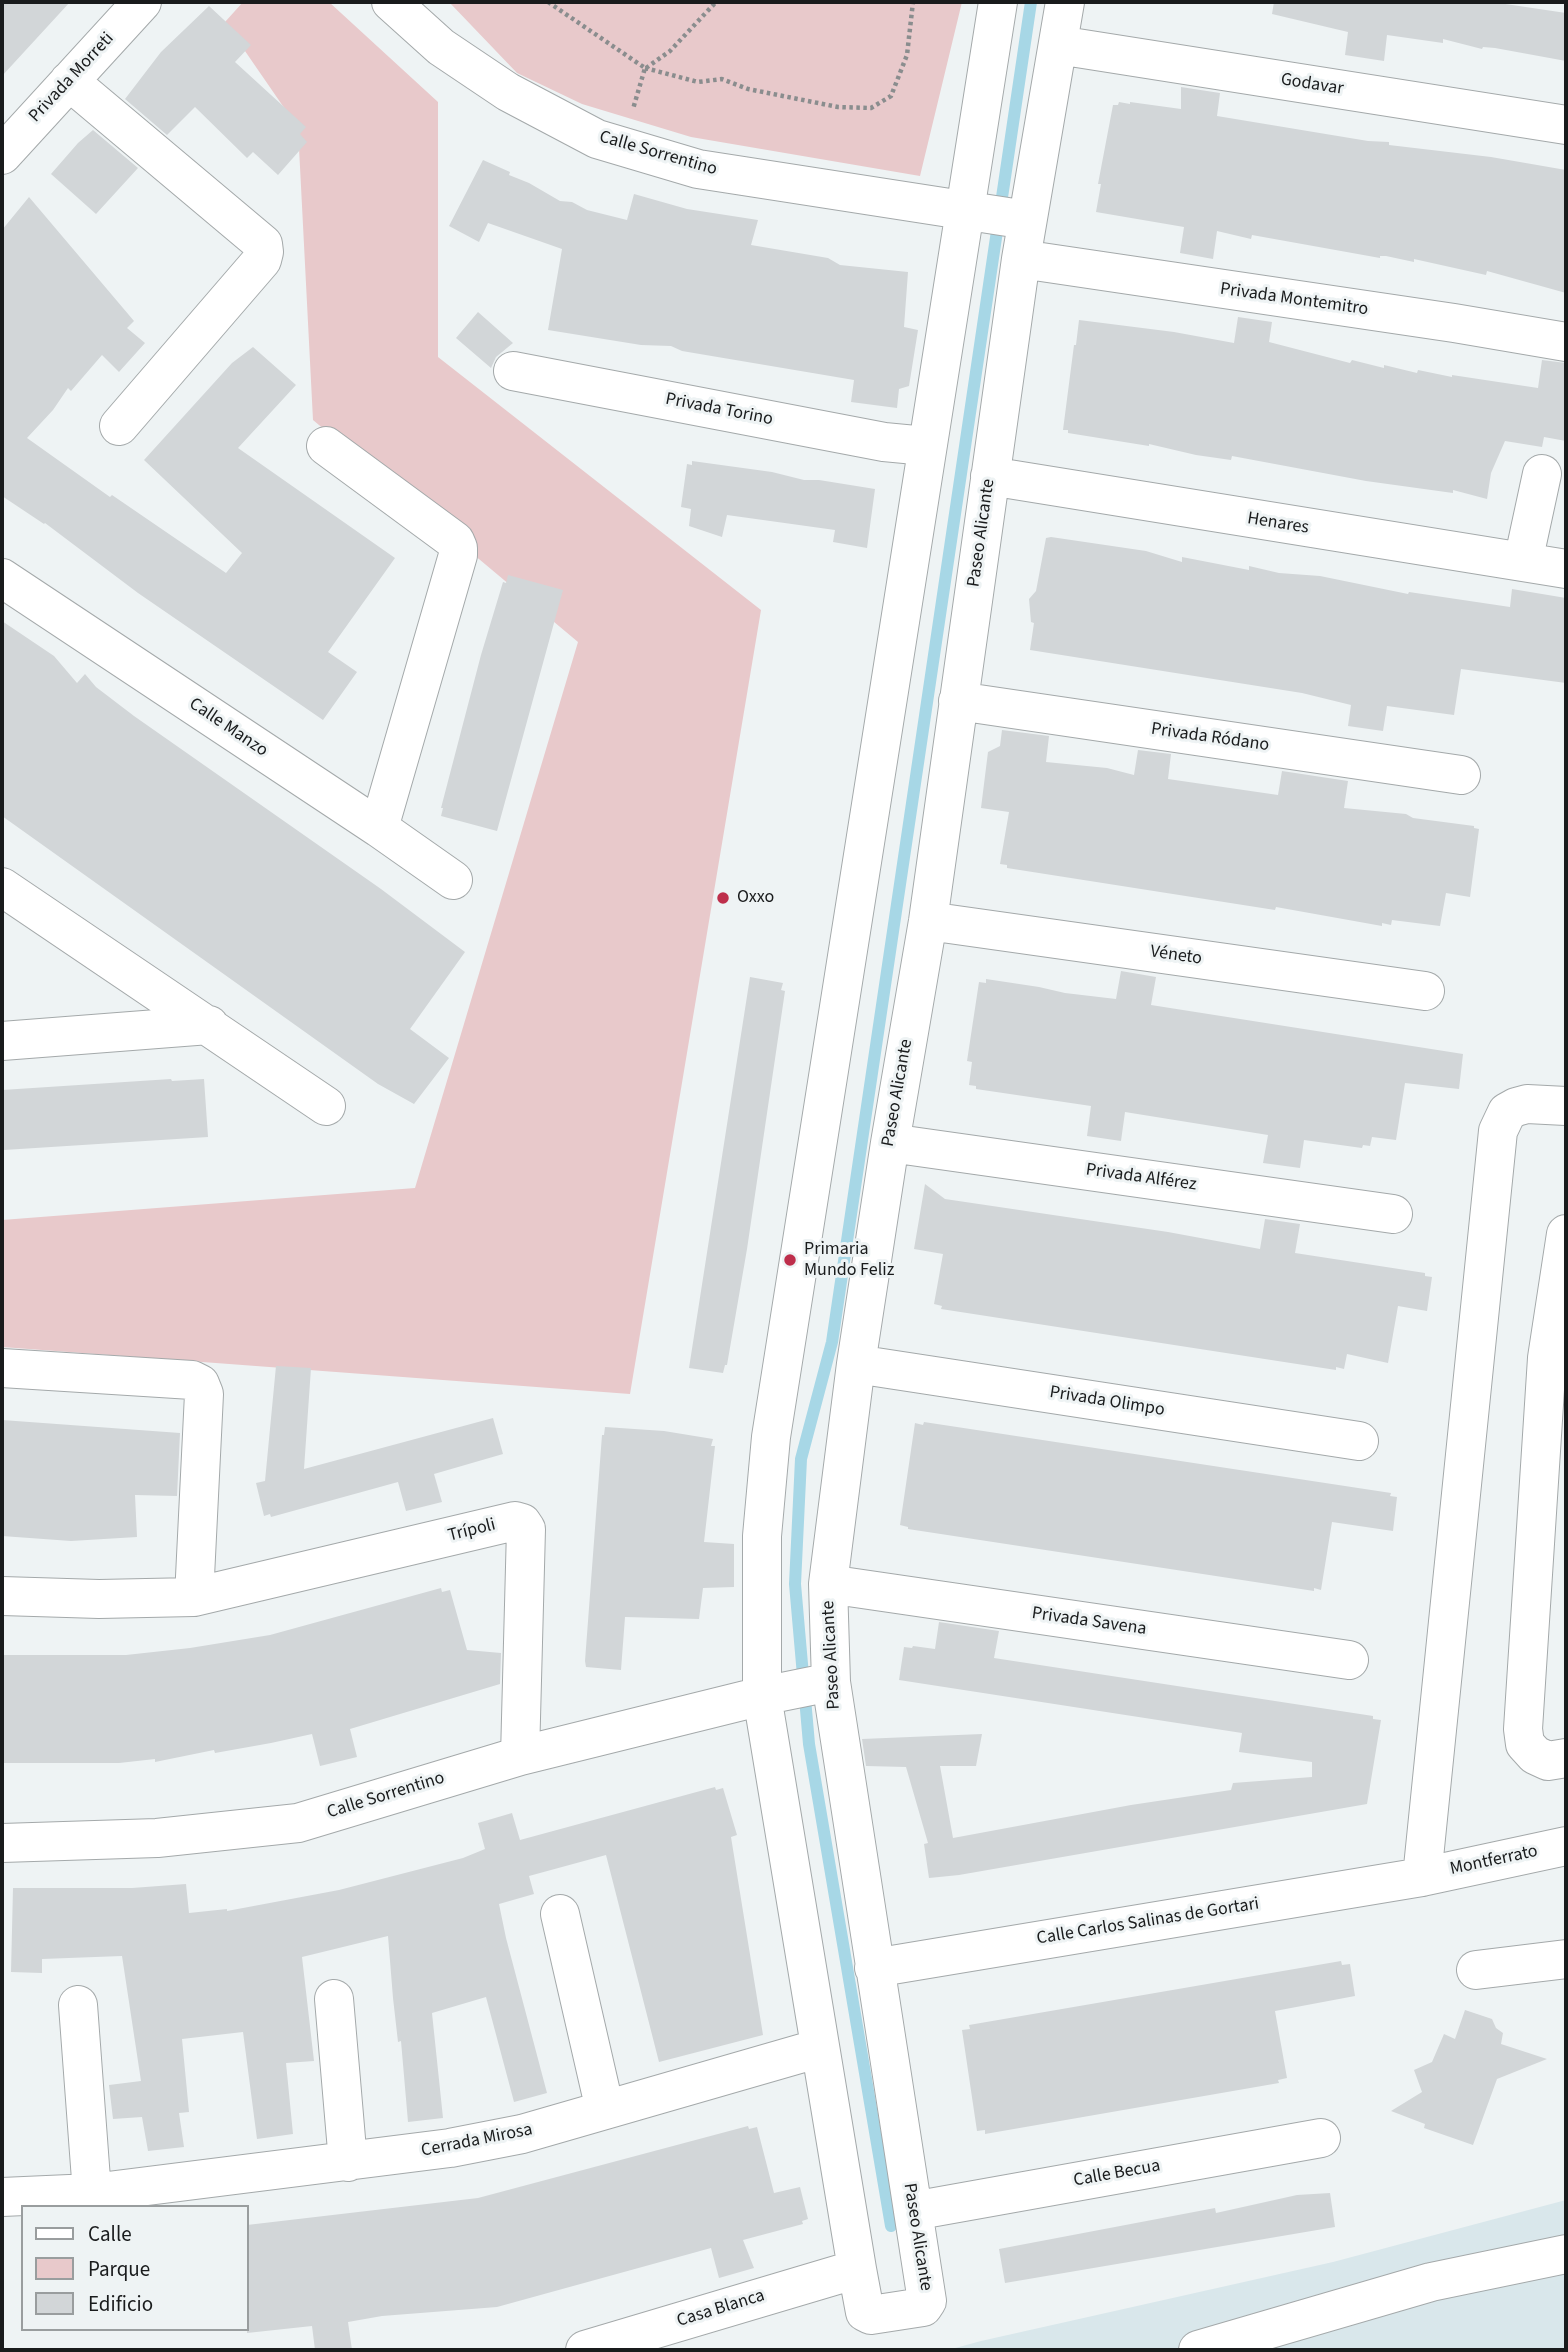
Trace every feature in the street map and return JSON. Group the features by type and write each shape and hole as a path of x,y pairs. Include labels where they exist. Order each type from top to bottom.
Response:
{"street":[{"name":"Privada Morreti","path":"2,155 142,2"},
{"name":"Calle Sorrentino","path":"391,2 441,47 508,92 597,139 698,169 1027,220"},
{"name":"Paseo Alicante","path":"998,2 771,1437 762,1536 762,1696 857,2269 867,2314 871,2315 926,2305 927,2301 831,1682 828,1584 856,1364 928,921 1021,259 1065,2"},
{"name":"Godavar","path":"1058,45 1566,125"},
{"path":"69,81 263,244 262,260 119,426"},
{"name":"Privada Montemitro","path":"1021,259 1566,342"},
{"name":"Privada Torino","path":"513,371 884,442 926,446"},
{"path":"326,446 455,541 458,548 379,828"},
{"path":"1523,562 1542,474"},
{"name":"Henares","path":"990,476 1566,569"},
{"name":"Calle Manzo","path":"2,578 453,880"},
{"name":"Privada Ródano","path":"958,701 1461,775"},
{"path":"2,887 326,1106"},
{"name":"Véneto","path":"928,921 1425,990"},
{"path":"2,1041 209,1025"},
{"path":"1422,1877 1498,1131 1507,1112 1516,1107 1527,1104 1566,1106"},
{"name":"Privada Alférez","path":"890,1143 1393,1214"},
{"path":"1566,1234 1547,1357 1523,1729 1525,1744 1535,1755 1548,1761 1566,1758"},
{"name":"Privada Olimpo","path":"856,1364 1359,1441"},
{"path":"2,1368 192,1380 200,1384 204,1394 194,1597"},
{"name":"Trípoli","path":"2,1596 99,1599 194,1597 515,1521 522,1523 526,1528 520,1756"},
{"name":"Privada Savena","path":"828,1584 1349,1660"},
{"name":"Calle Sorrentino","path":"2,1843 157,1838 298,1822 520,1756 762,1696 831,1682"},
{"name":"Montferrato","path":"1422,1877 1566,1846"},
{"name":"Calle Carlos Salinas de Gortari","path":"874,1968 1422,1877"},
{"path":"559,1914 605,2110"},
{"path":"1476,1970 1566,1959"},
{"path":"334,1999 348,2162"},
{"path":"78,2005 92,2193"},
{"name":"Cerrada Mirosa","path":"2,2197 92,2193 450,2148 522,2134 820,2048"},
{"name":"Calle Becua","path":"913,2211 1321,2138"},
{"path":"1198,2350 1431,2282 1566,2254"},
{"name":"Casa Blanca","path":"585,2350 857,2269"}],"path":[{"path":"548,2 645,68 698,82 722,79 748,89 838,107 871,108 891,96 895,86 907,55 913,2"},
{"path":"630,119 645,68 670,51 716,2"}],"shaded area":[{"path":"1566,2200 1566,2350 948,2350 1333,2262"}],"green space":[{"path":"243,2 329,2 438,102 438,357 761,610 630,1394 2,1347 2,1220 415,1188 578,642 313,420 298,128 225,22"},
{"path":"449,2 962,2 920,176 691,137 582,104 517,73"}],"building":[{"path":"2,2 70,2 2,76"},
{"path":"1274,2 1492,2 1566,13 1566,61 1495,48 1482,49 1443,39 1443,43 1387,35 1384,61 1345,55 1348,32 1272,14"},
{"path":"209,6 251,45 235,62 306,127 300,134 307,142 278,175 253,152 247,158 195,107 167,135 125,99 161,52"},
{"path":"1181,87 1220,93 1217,116 1368,141 1389,142 1389,145 1491,157 1566,170 1566,293 1487,271 1486,275 1414,259 1414,262 1386,256 1380,258 1252,235 1251,239 1217,231 1213,259 1180,253 1184,227 1096,212 1101,184 1098,184 1113,105 1130,102 1181,109"},
{"path":"93,130 138,168 96,214 51,174"},
{"path":"483,160 560,201 572,202 587,210 627,220 634,194 687,209 758,220 751,245 828,258 840,265 908,272 904,327 918,330 909,386 899,389 897,408 851,402 854,380 682,351 671,346 641,345 548,330 562,249 488,223 479,242 449,226"},
{"path":"29,197 134,321 127,328 145,343 119,372 102,355 71,391 68,388 53,410 27,438 110,497 112,495 226,573 242,553 144,460 232,363 253,347 296,385 238,448 395,558 328,652 357,672 323,720 138,593 45,523 2,496 2,230"},
{"path":"478,312 513,343 496,357 491,368 456,338"},
{"path":"1238,317 1272,322 1269,342 1350,363 1352,360 1417,373 1418,370 1538,388 1542,360 1566,363 1566,441 1544,437 1542,447 1505,441 1491,473 1487,499 1453,490 1453,493 1366,481 1232,456 1231,460 1196,455 1149,444 1068,433 1068,430 1063,430 1079,320 1234,343"},
{"path":"692,461 875,489 867,548 833,542 835,530 727,515 722,537 689,526 691,509 681,507 687,464 692,465"},
{"path":"1046,538 1146,551 1182,562 1182,557 1249,570 1249,566 1279,573 1320,576 1408,594 1409,592 1510,607 1512,589 1566,598 1566,683 1461,669 1454,715 1387,706 1383,731 1348,726 1351,705 1302,693 1030,650 1034,623 1031,622 1029,599 1036,591"},
{"path":"508,575 563,590 497,831 441,816 441,808 481,655 503,582 506,583"},
{"path":"2,621 54,656 77,683 85,674 96,687 134,716 381,889 465,952 410,1029 449,1058 414,1104 378,1084 2,816"},
{"path":"1002,730 1049,736 1046,762 1107,768 1134,775 1138,750 1171,754 1168,779 1278,795 1282,771 1348,781 1344,808 1406,814 1413,818 1474,826 1479,829 1470,897 1446,893 1440,926 1392,920 1391,925 1382,923 1382,926 1276,907 1275,910 1007,868 1007,865 1000,864 1009,812 981,808 988,752 1000,746"},
{"path":"1121,971 1156,977 1151,1005 1463,1054 1459,1089 1405,1083 1396,1140 1372,1137 1370,1146 1363,1145 1362,1148 1304,1140 1300,1168 1263,1163 1268,1135 1125,1112 1121,1141 1087,1136 1091,1106 976,1089 976,1086 969,1085 972,1062 967,1061 979,982 986,983 986,979 1116,999"},
{"path":"750,977 783,983 781,990 785,991 747,1249 727,1365 723,1373 689,1368"},
{"path":"204,1079 208,1137 4,1150 2,1090"},
{"path":"925,1184 945,1199 1168,1232 1260,1249 1265,1219 1300,1224 1295,1253 1425,1273 1425,1276 1432,1277 1427,1311 1398,1306 1388,1363 1347,1354 1344,1369 1336,1367 1336,1370 941,1309 942,1306 934,1304 943,1254 914,1249"},
{"path":"276,1366 311,1368 304,1469 493,1418 503,1454 434,1474 442,1502 406,1511 398,1482 271,1517 270,1514 264,1516 256,1483 265,1481"},
{"path":"2,1420 180,1433 177,1496 135,1495 137,1537 71,1541 2,1536"},
{"path":"924,1422 1391,1493 1390,1496 1397,1497 1393,1531 1332,1522 1321,1590 1314,1588 1314,1591 908,1529 900,1525 915,1423 923,1425"},
{"path":"605,1427 664,1431 713,1439 711,1446 715,1446 704,1542 734,1544 734,1587 703,1588 699,1619 625,1617 621,1670 586,1667 585,1661 602,1435"},
{"path":"441,1588 442,1592 450,1590 467,1650 501,1653 500,1684 350,1729 357,1757 320,1766 312,1734 155,1762 155,1759 119,1763 2,1763 2,1655 126,1655 190,1648 270,1635"},
{"path":"939,1622 999,1631 994,1658 1373,1716 1373,1719 1381,1720 1367,1804 929,1878 924,1844 928,1843 906,1767 866,1766 862,1739 982,1734 976,1766 940,1766 953,1838 1131,1805 1231,1790 1233,1783 1312,1777 1312,1762 1239,1752 1242,1733 899,1680 904,1647 935,1649"},
{"path":"715,1787 716,1790 723,1788 737,1835 731,1837 763,2035 659,2062 606,1855 529,1876 534,1894 499,1904 547,2093 514,2102 486,1997 432,2013 443,2118 408,2122 388,1936 302,1957 314,2061 286,2063 293,2134 257,2139 243,2032 182,2039 189,2112 179,2113 184,2147 148,2151 142,2117 113,2119 109,2085 141,2081 122,1956 42,1959 42,1973 11,1972 13,1888 132,1888 186,1884 189,1913 227,1911 339,1890 463,1858 485,1849 478,1823 512,1813 520,1840"},
{"path":"1341,1961 1342,1965 1350,1964 1355,1996 1275,2011 1287,2078 1278,2080 1279,2083 985,2134 985,2130 977,2131 962,2030 970,2029 969,2025"},
{"path":"1465,2010 1492,2019 1496,2028 1503,2033 1501,2044 1547,2059 1497,2079 1473,2145 1424,2128 1425,2124 1391,2111 1422,2092 1414,2070 1432,2062 1444,2034 1455,2039"},
{"path":"748,2126 749,2129 757,2127 774,2193 800,2187 808,2219 802,2221 803,2224 743,2240 754,2268 719,2278 711,2248 497,2307 382,2316 348,2322 352,2350 315,2350 312,2326 247,2333 248,2225 478,2198"},
{"path":"1330,2193 1335,2227 1005,2283 999,2249 1215,2208 1216,2213 1297,2195"}],"waterway":[{"path":"891,2226 809,1744 795,1584 801,1459 832,1342 1031,2"}],"place":[{"name":"Oxxo","path":"723,898"},
{"name":"Primaria Mundo Feliz","path":"790,1260"}]}
